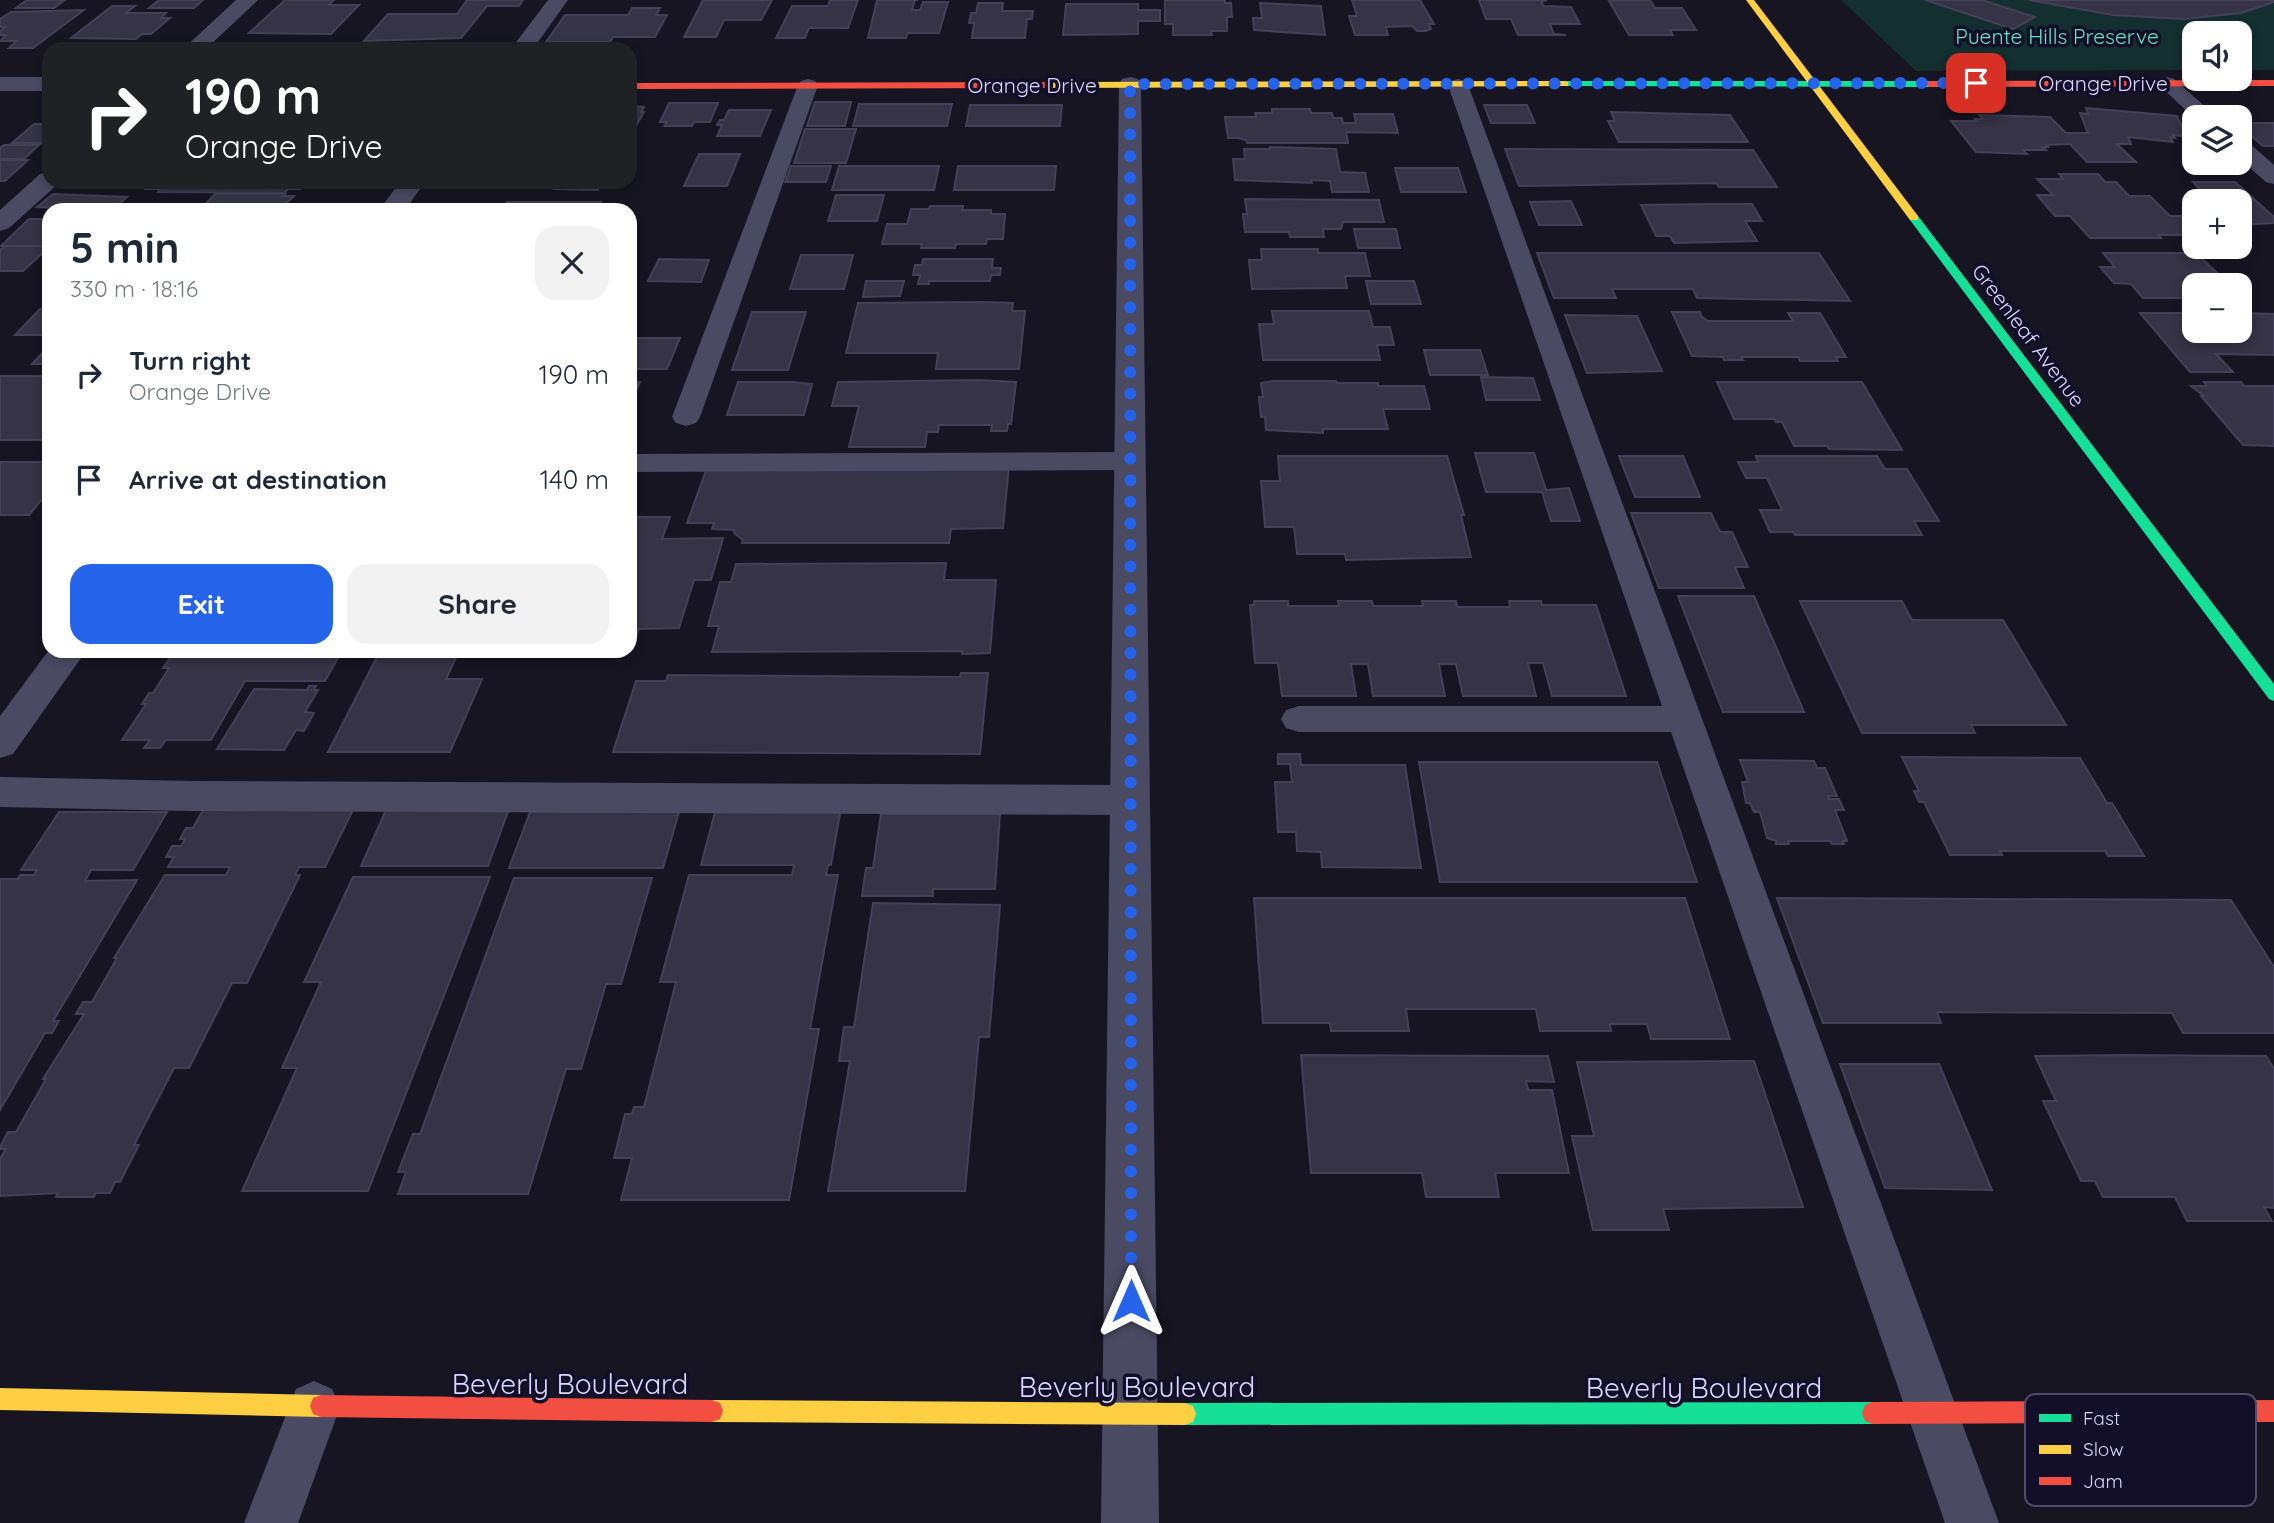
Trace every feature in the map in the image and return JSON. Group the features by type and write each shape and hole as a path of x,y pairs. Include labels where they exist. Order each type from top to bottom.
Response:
{"street":[{"path":"202,42 247,0"},
{"path":"527,42 558,0"},
{"name":"Greenleaf Avenue","path":"1750,0 2274,695"},
{"name":"Orange Drive","path":"637,86 2274,83"},
{"path":"0,84 42,84"},
{"path":"1130,84 1130,1523"},
{"path":"0,223 42,186"},
{"path":"0,744 63,658"},
{"name":"Beverly Boulevard","path":"0,1399 314,1407 1131,1413 2025,1412"},
{"name":"Beverly Boulevard","path":"2256,1411 2274,1411"}],"lane":[{"path":"2167,83 2192,105"},
{"path":"686,417 808,85"},
{"path":"1458,85 1972,1523"},
{"path":"2252,158 2274,177"},
{"path":"637,463 1130,461"},
{"path":"1299,719 1686,719"},
{"path":"0,792 190,796 1131,800"},
{"path":"271,1523 314,1407"}],"green space":[{"name":"Puente Hills Preserve","path":"1841,0 2274,0 2274,70 2252,70 2252,21 2182,21 2182,70 1916,71"}],"building":[{"path":"27,0 65,0 54,8 16,8"},
{"path":"159,0 203,0 194,8 149,8"},
{"path":"285,0 334,0 329,5 359,5 331,34 249,33"},
{"path":"467,0 523,0 519,6 487,6 461,38 364,41 388,14 457,14"},
{"path":"703,0 772,0 761,20 724,20 716,37 684,37"},
{"path":"830,0 858,0 848,28 809,28 805,38 776,38 792,6 828,6"},
{"path":"877,0 915,0 912,10 920,10 923,2 948,2 939,33 908,33 906,38 868,38"},
{"path":"1165,0 1225,0 1225,3 1231,3 1232,17 1227,17 1227,31 1211,31 1212,35 1173,35 1173,24 1165,24"},
{"path":"1352,0 1420,0 1434,24 1429,24 1431,29 1426,31 1417,31 1412,26 1386,27 1388,35 1355,35 1349,16 1357,16"},
{"path":"1479,0 1547,0 1541,2 1544,6 1571,7 1580,24 1550,24 1554,34 1566,35 1518,35 1511,19 1486,19"},
{"path":"1650,0 1655,8 1682,8 1696,30 1670,30 1673,35 1629,35 1609,1"},
{"path":"1925,0 1982,0 2035,17 2013,29"},
{"path":"2029,0 2274,2 2241,13 2184,19 2113,15"},
{"path":"978,3 1003,3 1002,11 1033,11 1032,19 1027,19 1025,38 972,38 974,23 969,23 971,13 976,13"},
{"path":"1260,3 1321,6 1325,35 1254,30 1253,18 1262,18"},
{"path":"1066,4 1138,4 1138,10 1160,10 1160,21 1138,21 1138,34 1063,35"},
{"path":"112,6 135,6 126,13 166,13 161,18 170,18 151,34 142,34 136,39 71,38"},
{"path":"632,8 660,8 656,15 667,15 655,37 613,37 610,42 546,42 565,15 628,15"},
{"path":"84,10 33,48 9,48 17,41 0,41 6,35 0,35 0,31 5,27 0,27 0,19 11,12"},
{"path":"815,102 851,102 845,126 807,126"},
{"path":"669,103 718,103 710,122 694,122 692,126 664,126 667,122 660,122"},
{"path":"859,104 952,104 947,126 853,126"},
{"path":"970,105 1062,105 1060,126 966,126"},
{"path":"1484,105 1527,105 1535,123 1491,123"},
{"path":"637,106 644,107 641,112 644,112 637,124"},
{"path":"2086,108 2177,116 2182,127 2182,136 2170,137 2173,142 2128,137 2131,144 2117,144 2136,162 2087,162 2070,144 2042,147 2046,150 2023,150 2027,154 1976,152 1951,121 1983,119 1979,115 2050,117 2066,133 2088,133 2080,113 2088,114"},
{"path":"1272,109 1310,109 1311,113 1332,113 1333,118 1342,118 1343,123 1356,123 1354,114 1393,114 1398,133 1346,132 1348,143 1247,143 1246,140 1228,138 1225,117 1256,117 1255,113 1272,113"},
{"path":"729,110 771,110 760,136 717,136 722,125 717,125 720,120 724,120"},
{"path":"1611,112 1730,115 1748,142 1619,142 1608,121 1615,121"},
{"path":"2252,123 2274,123 2274,146 2263,146 2252,136"},
{"path":"34,124 42,124 42,143 12,143"},
{"path":"805,129 856,129 846,163 794,163"},
{"path":"4,145 39,145 24,159 0,159 0,148"},
{"path":"1244,149 1336,149 1340,172 1365,173 1369,192 1332,192 1330,181 1311,180 1312,183 1235,180 1233,159 1245,159"},
{"path":"1505,149 1753,150 1777,187 1719,187 1716,183 1519,186"},
{"path":"699,154 740,154 727,186 684,186"},
{"path":"0,160 28,160 5,181 0,181"},
{"path":"791,166 831,166 826,182 785,182"},
{"path":"839,166 939,166 934,190 832,190"},
{"path":"958,166 1056,166 1054,190 954,190"},
{"path":"1395,168 1458,168 1466,192 1401,192"},
{"path":"2059,174 2098,174 2105,182 2116,182 2129,196 2150,196 2170,216 2182,216 2182,235 2158,235 2161,238 2090,238 2070,216 2055,216 2037,195 2053,195 2037,179 2063,179"},
{"path":"2193,182 2235,182 2243,189 2199,189"},
{"path":"160,189 288,189 285,193 158,192"},
{"path":"53,194 127,197 120,203 42,203 42,207 37,207"},
{"path":"215,194 294,196 286,203 207,203"},
{"path":"836,195 884,195 877,221 828,221"},
{"path":"2252,197 2274,217 2274,223 2252,224"},
{"path":"1245,199 1379,200 1384,222 1343,222 1341,229 1323,229 1324,237 1290,237 1289,232 1245,232"},
{"path":"1571,201 1582,225 1539,225 1530,202"},
{"path":"507,202 601,202 600,203"},
{"path":"1752,204 1762,221 1745,221 1757,241 1674,243 1670,236 1656,236 1641,205"},
{"path":"930,206 963,206 962,210 991,210 991,214 1005,214 1003,239 987,239 986,244 956,244 955,248 921,248 922,244 882,244 887,224 907,224 911,209 929,209"},
{"path":"29,219 42,219 42,246 1,246"},
{"path":"1354,229 1396,229 1400,248 1358,248"},
{"path":"5,246 42,246 42,253 23,271 0,271 0,250"},
{"path":"1261,249 1318,249 1318,253 1365,253 1370,276 1345,276 1347,288 1252,289 1249,260 1262,260"},
{"path":"1537,253 1819,253 1850,301 1697,298 1693,289 1612,289 1616,298 1554,298"},
{"path":"2103,253 2182,253 2182,259 2202,259 2217,273 2182,273 2182,298 2143,298 2131,284 2114,283 2100,267 2115,267"},
{"path":"801,255 853,255 844,289 790,289"},
{"path":"659,259 709,260 701,282 648,281"},
{"path":"923,259 993,259 992,268 1001,268 1000,275 991,275 990,281 929,281 929,284 918,284 920,275 913,275 915,265 922,265"},
{"path":"866,281 904,281 900,296 863,297"},
{"path":"1366,281 1414,281 1421,304 1371,304"},
{"path":"858,303 1013,303 1012,311 1025,311 1019,369 936,369 938,353 846,353"},
{"path":"40,309 42,309 42,335 15,335"},
{"path":"1272,311 1369,311 1373,327 1390,327 1394,345 1377,345 1380,360 1263,360 1259,324 1274,324"},
{"path":"752,312 806,312 788,370 732,370"},
{"path":"1672,312 1700,312 1708,321 1793,321 1788,313 1820,313 1846,357 1836,357 1838,361 1800,361 1798,357 1741,357 1743,360 1724,360 1723,357 1692,356"},
{"path":"2140,313 2182,313 2182,343 2252,343 2252,313 2274,314 2274,355 2216,354 2233,372 2190,372"},
{"path":"1565,315 1637,316 1662,371 1587,373"},
{"path":"637,338 680,338 667,369 637,369"},
{"path":"1424,350 1480,350 1488,375 1430,375"},
{"path":"42,353 42,364 32,364"},
{"path":"0,376 42,376 42,440 0,440"},
{"path":"1481,377 1533,378 1540,400 1486,400"},
{"path":"1273,381 1424,386 1430,409 1383,409 1388,429 1323,429 1323,433 1266,430 1265,417 1261,417 1261,383"},
{"path":"738,382 812,384 804,415 727,415"},
{"path":"838,382 1016,382 1011,424 1008,424 1007,431 991,431 992,425 939,425 938,432 927,432 925,447 849,447 859,406 832,406"},
{"path":"1717,382 1862,382 1902,450 1794,446 1782,422 1776,422 1774,419 1734,419"},
{"path":"2204,382 2241,382 2244,386 2274,386 2274,446 2243,445 2201,396 2204,396 2191,386 2207,386"},
{"path":"1475,453 1534,453 1546,490 1569,488 1580,521 1551,521 1542,492 1486,492"},
{"path":"1278,456 1447,456 1464,515 1461,515 1471,557 1346,560 1345,554 1297,554 1294,527 1265,527 1261,481 1280,481"},
{"path":"1619,456 1683,456 1700,497 1635,497"},
{"path":"1756,456 1877,456 1885,469 1907,469 1939,521 1914,521 1922,535 1795,535 1793,532 1770,532 1760,510 1782,510 1767,478 1746,478 1738,462 1758,462"},
{"path":"0,462 42,462 42,499 29,515 0,515"},
{"path":"1009,466 1003,528 951,529 949,543 742,543 743,540 734,533 735,530 712,529 714,523 687,523 707,468"},
{"path":"1631,513 1711,513 1720,532 1732,532 1748,567 1735,567 1744,588 1659,588"},
{"path":"637,517 670,517 662,539 723,538 711,580 694,580 679,628 639,629 637,634"},
{"path":"946,563 944,580 996,580 990,653 712,652 719,626 708,626 720,582 731,582 736,564"},
{"path":"1678,596 1754,596 1804,712 1723,712"},
{"path":"1254,601 1288,601 1288,606 1339,606 1338,601 1372,601 1373,606 1423,606 1422,601 1456,601 1457,607 1510,607 1509,601 1541,601 1542,605 1596,605 1626,696 1552,696 1543,663 1528,663 1536,696 1463,696 1456,664 1439,664 1445,696 1373,696 1368,664 1351,664 1356,696 1282,696 1278,663 1255,663 1250,605 1254,605"},
{"path":"1800,601 1902,601 1912,620 2003,620 2066,725 1971,725 1975,733 1862,733"},
{"path":"170,658 338,658 325,681 245,681 211,740 166,740 160,748 144,748 150,740 122,740 146,704 142,704 149,693 153,693 169,668 163,668"},
{"path":"376,658 456,658 446,679 482,679 450,752 328,752"},
{"path":"961,673 988,673 980,754 613,752 636,681 666,681 668,675 960,677"},
{"path":"309,686 316,686 314,690 318,690 305,712 314,713 304,731 296,730 284,750 217,749 254,689 307,690"},
{"path":"1278,754 1300,754 1301,765 1405,765 1421,868 1322,867 1321,852 1297,851 1296,832 1278,832 1275,782 1292,782 1290,764 1278,764"},
{"path":"1902,757 2080,758 2107,803 2112,803 2144,856 2108,856 2105,851 2000,851 2002,855 1950,855 1924,802 1919,802 1914,791 1919,791"},
{"path":"1740,760 1814,761 1817,768 1825,768 1837,796 1828,796 1829,799 1839,799 1844,810 1835,810 1847,841 1843,841 1844,844 1832,844 1830,841 1788,841 1789,844 1776,844 1776,841 1767,838 1760,812 1754,812 1750,803 1746,803 1742,782 1748,782"},
{"path":"1419,762 1657,762 1697,882 1440,882"},
{"path":"716,808 841,808 831,865 828,865 826,875 838,875 810,1029 819,1029 789,1200 621,1200 632,1158 614,1158 625,1114 632,1114 634,1107 644,1107 676,982 660,982 689,875 792,875 794,865 701,865"},
{"path":"509,809 488,866 361,866 386,810"},
{"path":"203,810 353,810 325,867 299,867 295,875 300,875 247,983 232,983 189,1068 174,1068 134,1145 139,1145 120,1182 115,1182 110,1193 96,1193 94,1197 56,1197 58,1193 0,1196 0,1159 6,1149 0,1147 8,1132 16,1132 46,1079 43,1079 84,1014 76,1014 83,1002 92,1002 117,958 114,958 165,875 226,875 230,867 168,867 174,857 166,857 172,846 181,846 185,839 180,839 186,828 193,828"},
{"path":"59,812 167,812 133,870 91,870 85,881 137,880 53,1021 59,1021 52,1033 45,1033 0,1110 0,879 18,879 20,875 34,875 37,870 21,870"},
{"path":"530,812 679,812 663,868 509,868"},
{"path":"881,814 1000,814 995,889 933,889 933,896 862,896 866,868 873,868"},
{"path":"353,877 490,877 368,1191 242,1191 297,1068 282,1068 321,982 304,982"},
{"path":"514,878 652,878 621,984 606,984 581,1069 566,1069 528,1194 398,1194 406,1172 398,1172 413,1134 420,1134"},
{"path":"1254,898 1685,898 1730,1039 1651,1039 1647,1024 1610,1024 1611,1031 1540,1031 1536,1009 1406,1009 1409,1031 1331,1031 1330,1023 1263,1023"},
{"path":"1777,898 2231,900 2274,967 2274,1033 2183,1033 2172,1013 1937,1012 1941,1023 1823,1023"},
{"path":"873,903 1000,905 989,1037 979,1037 965,1191 828,1191 850,1061 839,1061 844,1027 854,1027"},
{"path":"1301,1055 1548,1056 1554,1082 1526,1081 1528,1090 1552,1090 1569,1173 1495,1173 1499,1197 1426,1197 1422,1173 1311,1173"},
{"path":"2035,1056 2266,1056 2274,1069 2274,1208 2264,1207 2272,1221 2187,1221 2175,1197 2103,1197 2095,1181 2081,1181 2043,1101 2056,1101"},
{"path":"1754,1061 1803,1207 1663,1209 1669,1230 1593,1230 1572,1136 1594,1136 1577,1062"},
{"path":"1840,1064 1939,1064 1992,1190 1885,1188"}],"traffic: fast":[{"path":"1565,84 1929,84"},
{"path":"1914,218 2274,695"},
{"path":"1185,1414 1873,1413"}],"traffic: slow":[{"path":"1750,0 1914,218"},
{"path":"1045,85 1565,84"},
{"path":"0,1399 321,1406"},
{"path":"712,1411 1185,1414"}],"traffic: jam":[{"path":"1929,84 2274,83"},
{"path":"637,86 1045,85"},
{"path":"321,1406 712,1411"},
{"path":"2256,1411 2274,1411"},
{"path":"1873,1413 2025,1412"}],"route":[{"path":"1131,1301 1130,84 1976,83"}]}
